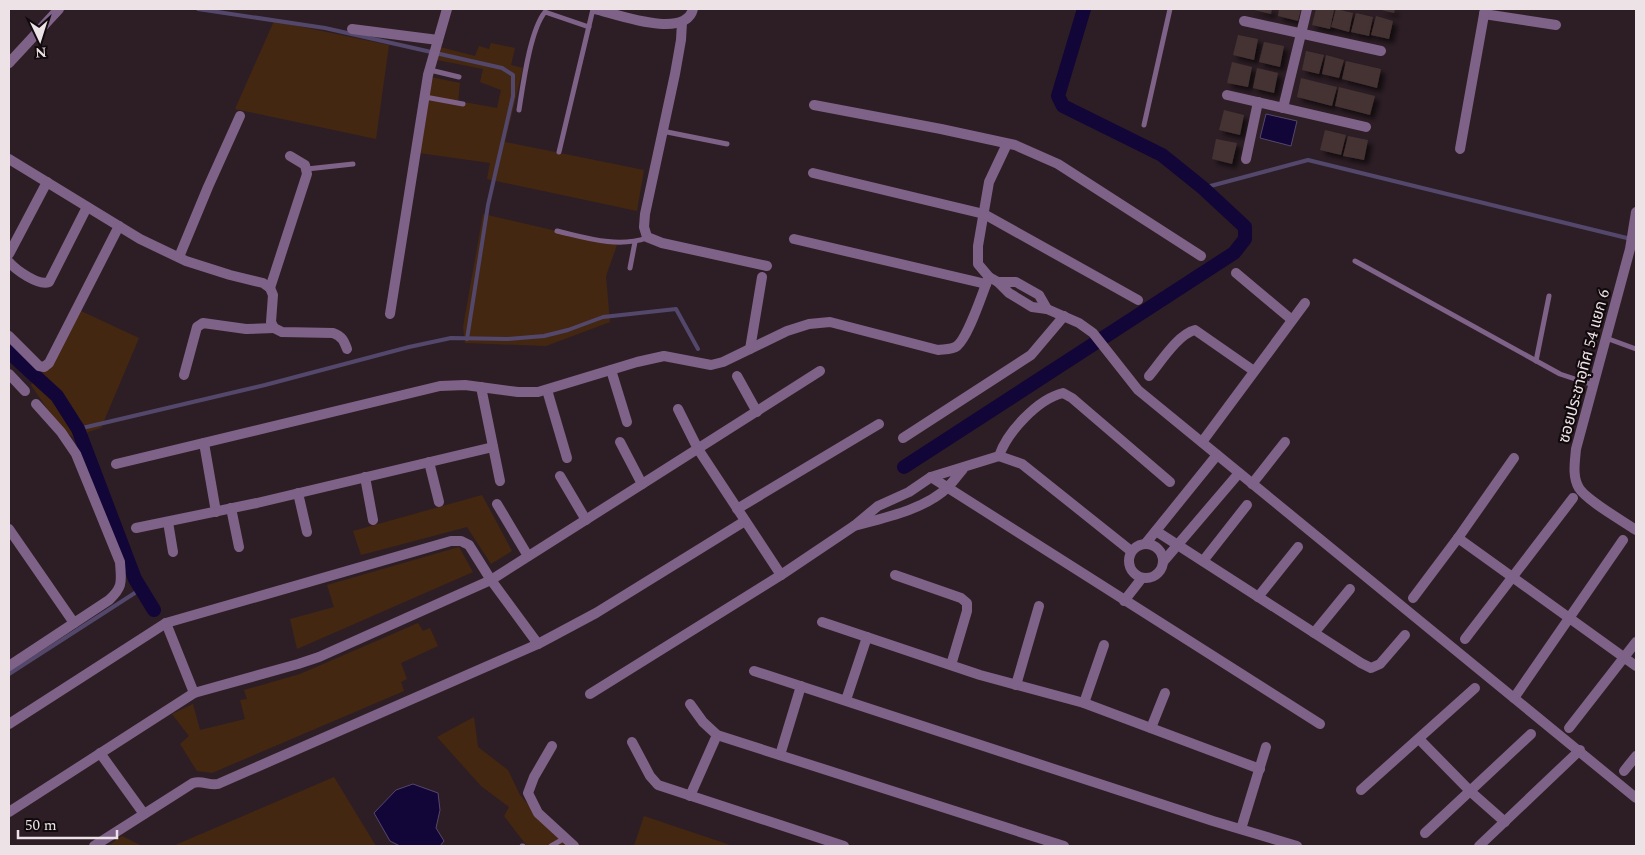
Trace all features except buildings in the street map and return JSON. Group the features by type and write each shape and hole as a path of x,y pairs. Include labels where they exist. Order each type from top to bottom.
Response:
{"street":[{"path":"9,63 59,9"},
{"path":"390,314 425,97 437,42 447,9"},
{"path":"594,9 667,25 682,22 692,15 693,9"},
{"path":"1283,108 1306,9"},
{"path":"1460,149 1485,11 1556,25"},
{"path":"1244,21 1381,51"},
{"path":"682,22 681,40 645,214 644,227 647,237 662,244 767,266"},
{"path":"352,29 437,42"},
{"path":"1227,95 1366,127"},
{"path":"1246,159 1258,102"},
{"path":"814,105 1015,145 1058,164 1201,256"},
{"path":"179,256 240,116"},
{"path":"991,281 978,264 977,258 989,182 1007,144"},
{"path":"270,288 307,174 305,165 290,156"},
{"path":"9,159 118,226 186,261 263,283 270,288 273,295 271,322 274,328"},
{"path":"813,173 984,214 1138,300"},
{"path":"9,254 47,182"},
{"path":"9,262 16,270 40,283 49,282 87,207"},
{"name":"ซอยประชาอุทิศ 54 แยก 6","path":"1636,212 1630,249 1576,449 1575,476 1579,488 1585,494 1636,530"},
{"path":"9,336 39,366 44,367 50,363 118,226"},
{"path":"794,239 991,281 1016,282 1039,295 1047,308 1087,328 1094,334 1138,390 1580,750 1636,798"},
{"path":"1236,273 1292,320"},
{"path":"750,349 762,277"},
{"path":"116,464 440,386 465,385 518,392 538,392 637,362 664,356 711,365 723,362 787,331 809,324 830,322 938,350 949,349 957,347 967,331 991,281"},
{"path":"1202,442 1305,303"},
{"path":"903,438 1031,355 1064,316"},
{"path":"184,375 197,328 203,323 246,329 274,328 282,332 333,333 343,339 347,349"},
{"path":"1150,376 1181,337 1195,330 1254,371"},
{"path":"612,370 627,422"},
{"path":"9,812 194,693 319,657 491,580 820,371"},
{"path":"9,374 25,391"},
{"path":"737,376 756,412"},
{"path":"481,387 500,481"},
{"path":"547,390 567,458"},
{"path":"999,456 1003,444 1016,425 1053,396 1063,393 1072,398 1170,482"},
{"path":"9,666 109,600 119,591 121,579 120,562 76,454 61,432 36,404"},
{"path":"678,409 698,449 781,575"},
{"path":"737,510 880,424"},
{"path":"620,442 642,484"},
{"path":"1252,484 1285,442"},
{"path":"204,443 216,512"},
{"path":"136,528 216,512 493,447"},
{"path":"1146,543 1217,455"},
{"path":"590,694 781,575 854,526 878,506 910,492 932,477 963,469 999,456 1022,464 1131,551"},
{"path":"1413,598 1514,458"},
{"path":"429,462 438,502"},
{"path":"854,526 885,518 925,503 948,488 963,469"},
{"path":"1163,562 1160,551 1146,543 1140,544 1131,551 1128,561 1129,567 1136,575 1142,578 1148,578 1158,572 1163,562 1239,473"},
{"path":"560,476 586,520"},
{"path":"365,477 373,520"},
{"path":"932,477 1320,724"},
{"path":"298,493 307,532"},
{"path":"1466,639 1573,498"},
{"path":"497,504 528,556"},
{"path":"1203,561 1248,506"},
{"path":"231,508 239,546"},
{"path":"94,846 193,783 202,781 218,784 538,644 596,613 745,521"},
{"path":"168,522 173,552"},
{"path":"9,529 74,623"},
{"path":"1156,531 1360,663 1371,668 1380,664 1405,635"},
{"path":"1458,538 1636,666"},
{"path":"1514,698 1623,540"},
{"path":"9,724 166,623 451,541 461,541 469,545 491,580 538,644"},
{"path":"1258,597 1298,547"},
{"path":"895,576 961,598 967,603 967,611 951,665"},
{"path":"1124,601 1142,578"},
{"path":"1314,633 1350,589"},
{"path":"1016,685 1039,606"},
{"path":"822,622 951,665 1084,704 1260,769"},
{"path":"166,623 194,693"},
{"path":"846,700 867,637"},
{"path":"1569,728 1636,642"},
{"path":"1084,704 1104,645"},
{"path":"754,671 1297,846"},
{"path":"780,755 801,686"},
{"path":"1362,790 1475,688"},
{"path":"1152,728 1165,693"},
{"path":"690,704 717,735 1064,846"},
{"path":"1425,833 1531,734"},
{"path":"690,796 717,735"},
{"path":"1419,739 1471,792 1505,822"},
{"path":"632,742 653,780 658,785 844,846"},
{"path":"552,746 534,777 528,793 538,813 574,846"},
{"path":"1241,829 1266,747"},
{"path":"1479,846 1580,750"},
{"path":"100,753 144,814"},
{"path":"1624,771 1636,756"}],"lane":[{"path":"559,152 594,9"},
{"path":"1144,125 1170,9"},
{"path":"519,110 527,64 538,23 545,12 589,27"},
{"path":"431,66 458,77"},
{"path":"425,97 463,104"},
{"path":"662,131 727,144"},
{"path":"307,169 353,164"},
{"path":"557,231 607,242 635,242 647,237"},
{"path":"630,268 635,242"},
{"path":"1355,261 1560,374 1593,385"},
{"path":"1536,361 1549,296"},
{"path":"1606,338 1636,349"},
{"path":"551,846 565,838"}],"shaded area":[{"path":"274,21 389,45 376,139 235,109"},
{"path":"491,43 515,48 511,65 523,68 505,142 644,170 637,211 487,179 490,163 419,153 431,77 460,83 458,101 497,108 501,90 480,82 483,69 437,60 440,47 475,56 479,46 489,49"},
{"path":"1266,114 1297,121 1291,146 1260,138"},
{"path":"483,214 617,245 606,276 610,322 546,346 465,343 463,327"},
{"path":"81,311 139,338 101,428 88,432 76,439 61,429 31,385 40,373 52,365"},
{"path":"482,495 512,551 491,564 467,527 361,555 353,531"},
{"path":"459,547 473,572 297,649 290,619 334,607 327,585"},
{"path":"418,623 423,631 430,628 438,646 401,663 407,679 401,682 404,691 212,773 197,771 180,744 189,736 172,714 193,704 200,730 245,719 240,700 247,699 244,690 300,674"},
{"path":"474,717 478,747 508,770 520,795 548,827 582,846 527,846 504,816 509,807 481,786 437,737"},
{"path":"334,777 376,846 173,846"},
{"path":"413,784 438,793 440,810 436,828 444,841 440,846 400,846 390,841 374,813 396,790"},
{"path":"644,816 733,846 634,846"},
{"path":"122,836 142,846 108,846"}],"waterway":[{"path":"198,9 325,28 502,68 513,75 513,96 488,205 467,339"},
{"path":"904,467 1234,253 1245,239 1245,227 1203,188 1162,155 1063,106 1058,96 1084,9"},
{"path":"1203,188 1308,160 1631,239"},
{"path":"78,429 265,385 409,347 451,338 507,339 544,336 568,330 603,317 676,309 698,349"},
{"path":"9,352 57,396 78,429 135,579 154,610"},
{"path":"9,674 141,589"}]}
